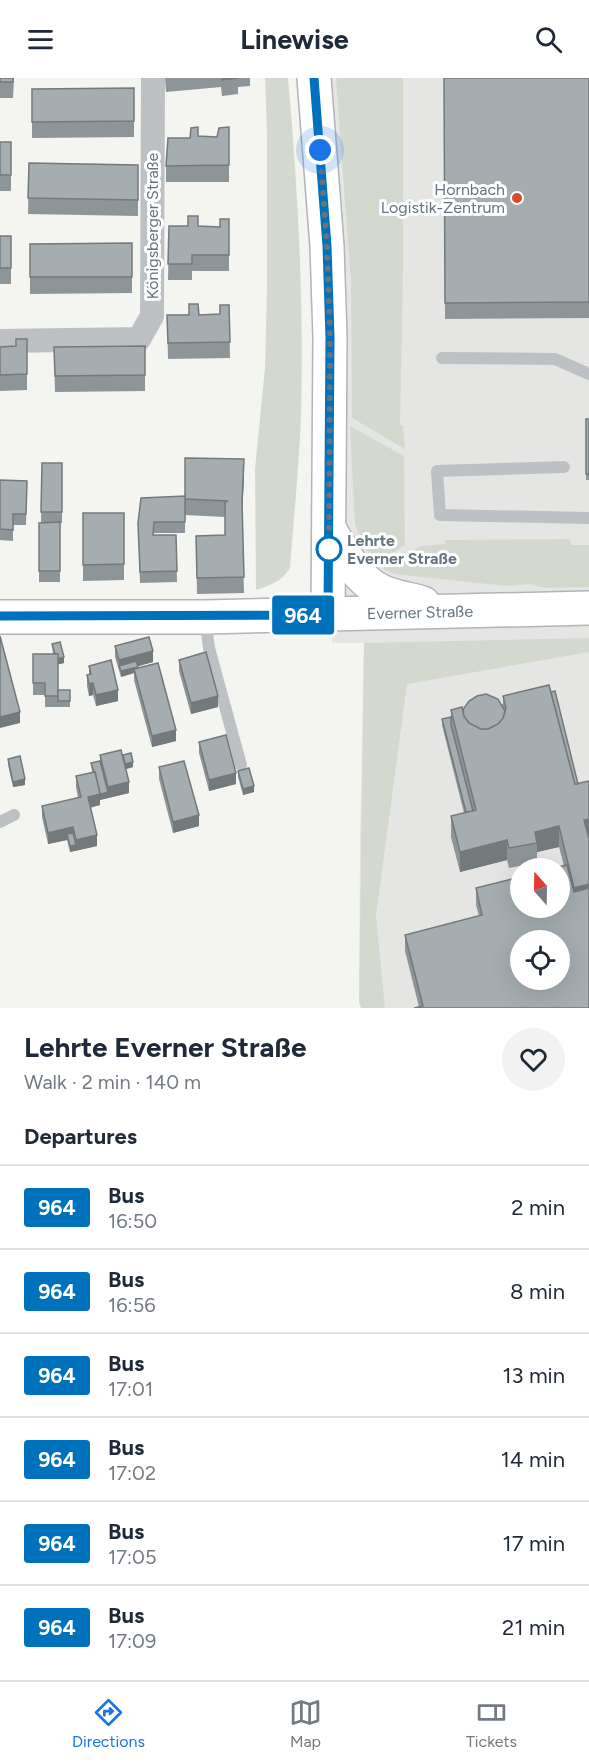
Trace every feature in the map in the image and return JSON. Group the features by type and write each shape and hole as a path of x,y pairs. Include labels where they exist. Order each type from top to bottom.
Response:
{"street":[{"name":"Königsberger Straße","path":"0,341 139,339 152,315 153,78"},
{"path":"314,78 327,246 330,369 328,615"},
{"path":"330,530 347,559 364,580 381,592 454,612"},
{"name":"Everner Straße","path":"0,616 205,617 589,608"}],"lane":[{"path":"442,358 555,359 589,374"},
{"path":"564,467 437,471 440,515 589,518"},
{"path":"205,617 209,648 241,765"},
{"path":"0,822 14,815"}],"shaded area":[{"path":"265,78 288,78 299,246 302,330 301,414 290,568 279,580 256,590 255,469 265,368 267,288"},
{"path":"309,78 589,78 589,1008 361,1008 359,1001 360,838 364,643 332,643 330,530"},
{"path":"336,78 403,78 400,425 403,426 405,449 352,418 351,284"},
{"path":"350,426 404,456 405,545 377,562 364,548 355,525"},
{"path":"570,539 571,545 589,545 589,587 544,588 531,584 506,586 394,574 382,569 421,546 445,544 445,540"},
{"path":"589,638 589,652 407,684 376,916 385,1008 361,1008 359,1001 364,643"}],"building":[{"path":"0,78 13,78 13,82 0,82"},
{"name":"Hornbach Logistik-Zentrum","path":"444,78 589,78 589,302 445,303"},
{"path":"134,88 134,121 32,122 32,89"},
{"path":"198,127 198,136 217,137 219,128 229,127 229,165 166,166 168,138 190,138 191,128"},
{"path":"0,142 11,142 11,175 0,175"},
{"path":"29,163 138,165 138,200 28,198"},
{"path":"188,216 198,216 198,226 220,227 220,219 229,219 229,255 192,255 192,264 168,264 169,226 188,226"},
{"path":"0,236 11,236 11,268 0,268"},
{"path":"132,243 132,277 30,277 30,244"},
{"path":"189,304 198,304 199,315 220,314 220,305 229,305 230,342 168,343 167,315 189,315"},
{"path":"16,339 27,339 27,374 0,375 0,347 16,346"},
{"path":"145,346 145,375 55,376 54,347"},
{"path":"586,419 589,419 589,474 586,474"},
{"path":"185,458 244,459 242,502 244,577 197,578 196,536 225,535 225,502 228,501 185,499"},
{"path":"42,463 62,463 62,512 41,512"},
{"path":"0,480 27,481 26,514 13,514 13,530 0,529"},
{"path":"185,496 185,522 154,522 153,535 176,535 177,571 140,572 138,523 141,498"},
{"path":"83,513 124,513 124,564 83,565"},
{"path":"60,522 60,571 39,571 39,523"},
{"path":"0,636 20,712 0,717"},
{"path":"149,637 153,651 119,660 115,646"},
{"path":"60,642 64,657 58,659 58,654 55,654 52,644"},
{"path":"206,652 218,696 191,703 179,660"},
{"path":"33,654 58,654 58,696 45,696 45,683 33,683"},
{"path":"111,660 118,690 96,695 93,683 89,684 87,675 91,674 89,666"},
{"path":"136,661 138,667 121,671 119,666"},
{"path":"158,663 176,730 152,736 134,669"},
{"path":"549,685 575,784 589,781 589,819 584,820 589,839 589,884 574,888 570,858 567,858 559,826 535,832 537,843 509,848 507,840 460,852 451,816 476,810 451,710 462,707 469,723 481,729 488,729 498,724 503,718 506,708 503,696"},
{"path":"58,690 70,690 70,701 58,701"},
{"path":"555,691 578,784 575,784 551,692"},
{"path":"486,694 498,699 505,711 498,724 488,729 481,729 469,723 463,711 469,701"},
{"path":"451,717 451,725 473,811 466,812 442,719"},
{"path":"226,735 236,773 209,780 199,742"},
{"path":"121,750 129,782 108,787 100,755"},
{"path":"131,753 133,762 125,764 123,755"},
{"path":"20,756 25,779 13,782 8,759"},
{"path":"100,761 108,792 99,795 91,763"},
{"path":"184,761 199,815 173,822 159,767"},
{"path":"249,768 254,786 243,789 238,771"},
{"path":"95,772 100,794 88,797 97,835 76,840 73,827 48,833 42,806 81,797 76,776"},
{"path":"73,833 76,845 70,846 67,834"},
{"path":"570,877 574,892 589,888 589,1008 414,1008 423,1006 405,935 482,915 476,888 510,880 510,918 570,918"}],"bus line":[{"name":"964","path":"0,616 328,615 330,337 324,193 314,78"}],"place":[{"name":"Hornbach Logistik-Zentrum","path":"517,198"},
{"name":"Lehrte Everner Straße","path":"329,549"}],"route":[{"path":"320,150 327,246 330,337 329,549"}]}
